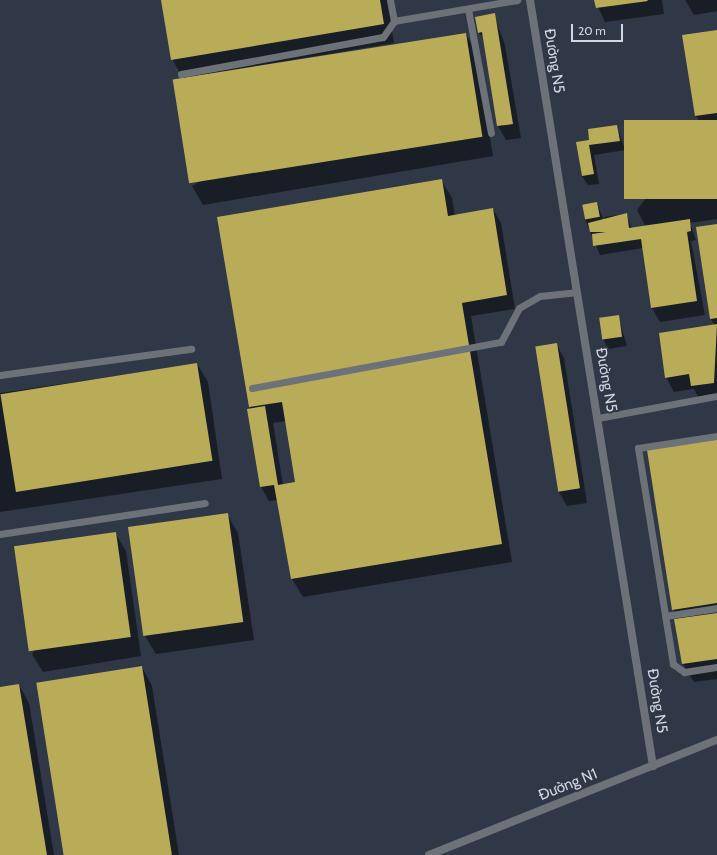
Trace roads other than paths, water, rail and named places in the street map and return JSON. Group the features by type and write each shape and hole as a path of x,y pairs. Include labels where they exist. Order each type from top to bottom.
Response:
{"street":[{"name":"Đường N5","path":"530,0 653,766"},
{"name":"Đường N1","path":"433,854 717,740"}],"lane":[{"path":"181,74 383,37 394,21 390,0"},
{"path":"394,21 517,0"},
{"path":"468,8 491,133"},
{"path":"252,388 501,342 519,308 540,296 576,292"},
{"path":"0,375 191,349"},
{"path":"598,418 717,396"},
{"path":"717,436 638,448 675,669 684,672 717,667"},
{"path":"0,534 205,504"},
{"path":"665,616 717,608"}]}
